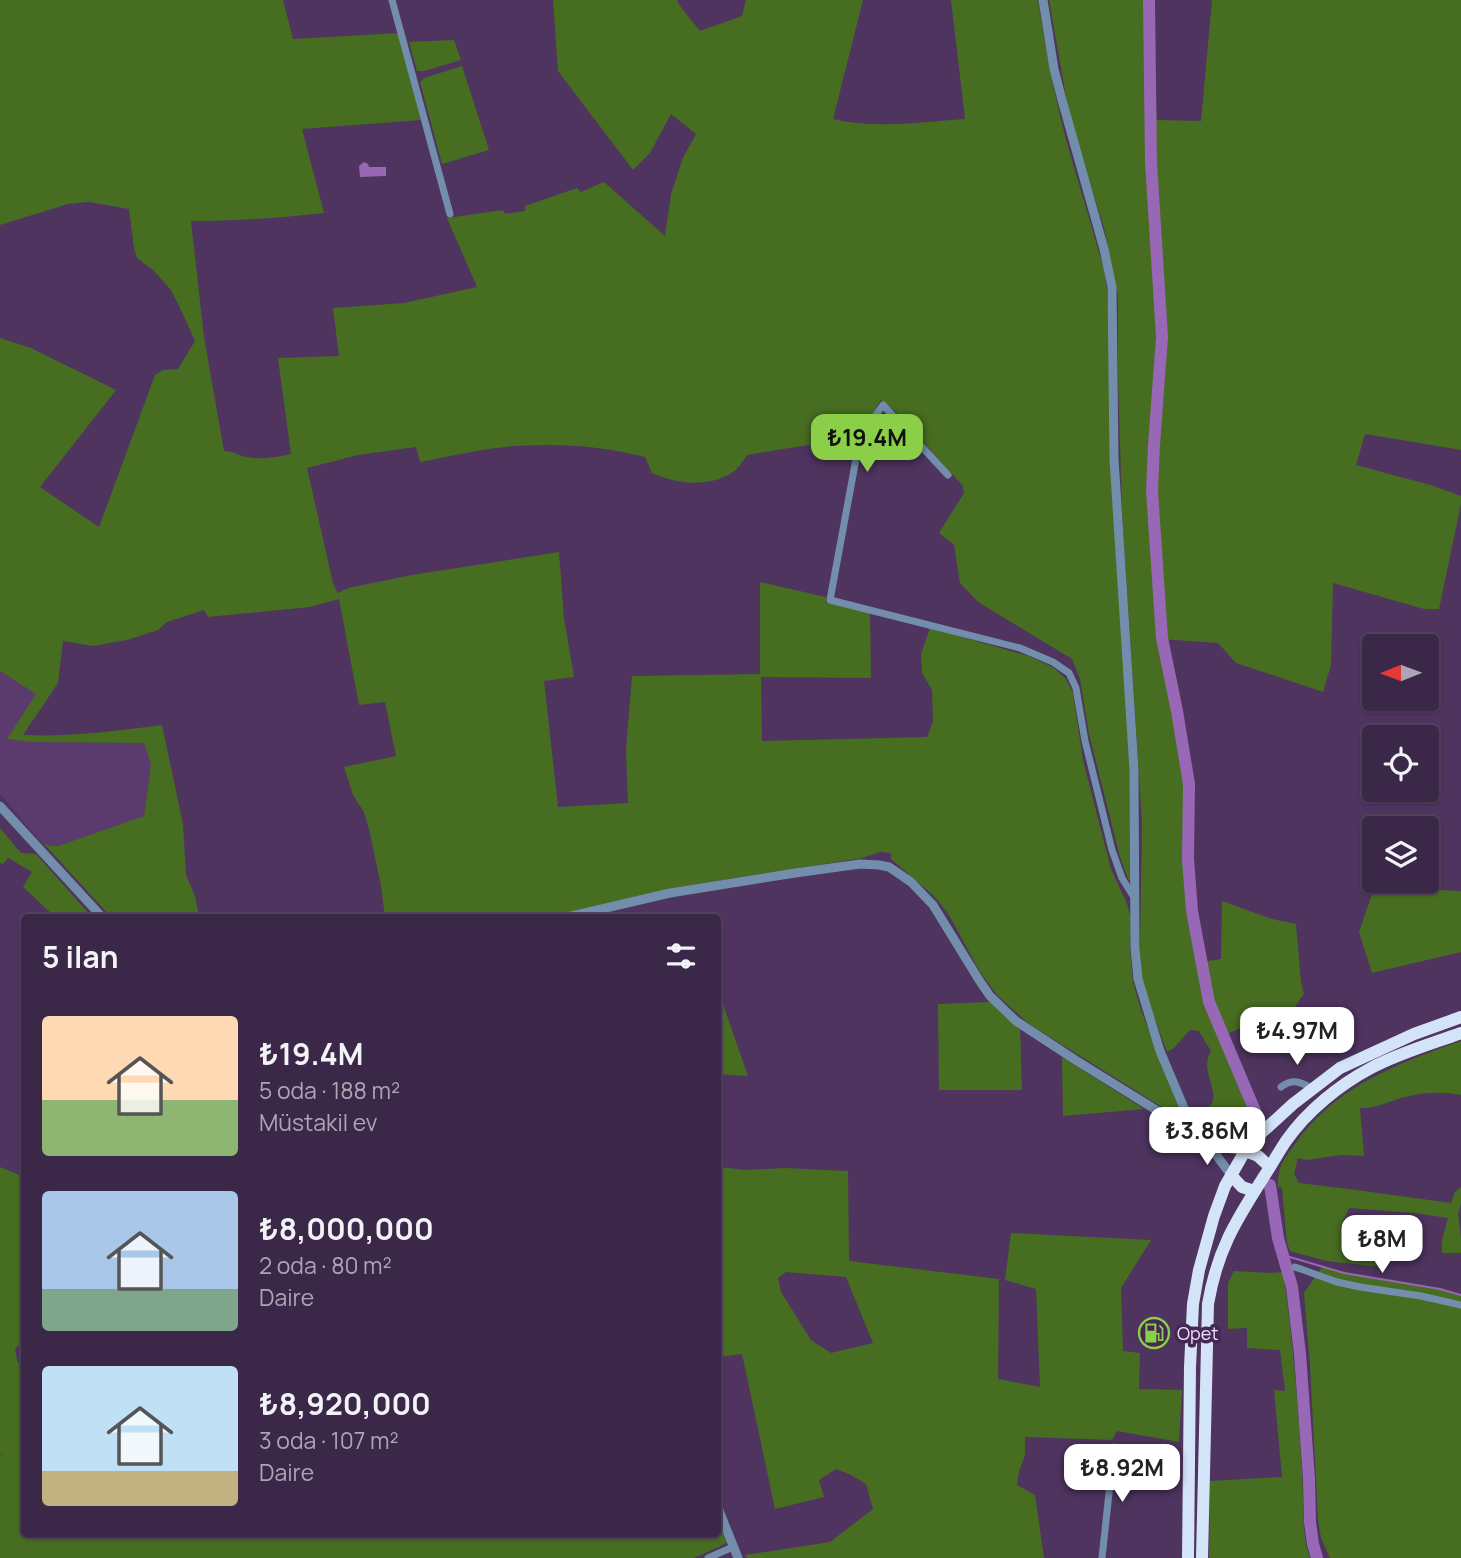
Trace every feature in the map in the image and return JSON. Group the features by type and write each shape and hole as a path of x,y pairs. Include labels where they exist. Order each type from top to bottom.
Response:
{"highway":[{"path":"1188,1558 1193,1304 1199,1270 1222,1192 1245,1151 1277,1118 1340,1068 1414,1034 1461,1017"},
{"path":"1202,1558 1208,1304 1212,1281 1226,1241 1287,1139 1308,1116 1345,1084 1371,1068 1461,1033"},
{"path":"1245,1151 1258,1156 1270,1167"},
{"path":"1231,1175 1242,1187 1254,1191"}],"street":[{"path":"392,0 450,214"},
{"path":"1043,0 1054,69 1112,287 1114,459 1134,770 1136,966 1141,993 1160,1051 1195,1134"},
{"path":"948,475 883,405 865,430 858,448 831,600 1020,648 1053,662 1069,673 1076,688 1085,741 1112,850 1122,878 1136,900"},
{"path":"0,806 99,914"},
{"path":"580,914 670,893 795,873 860,864 888,867 911,882 933,905 990,996 1016,1021 1195,1134 1214,1152 1231,1175"},
{"path":"1281,1087 1287,1082 1296,1081 1313,1089"},
{"path":"1203,1141 1245,1151"},
{"path":"1295,1267 1337,1282 1461,1305"},
{"path":"1102,1558 1114,1447"},
{"path":"721,1516 738,1558"},
{"path":"708,1558 733,1547"}],"shaded area":[{"path":"364,162 369,167 386,167 386,176 360,177 359,166"},
{"path":"0,671 37,694 8,739 32,742 144,743 151,764 144,816 58,846 44,844 38,839 0,793"}],"green space":[{"path":"0,0 283,0 293,39 398,33 421,120 302,129 324,213 191,221 204,337 224,451 257,458 291,454 278,358 339,356 333,308 404,303 477,287 447,218 503,210 505,214 525,211 525,206 577,188 581,192 604,182 665,236 671,194 683,158 696,134 671,114 650,153 633,170 558,71 553,0 677,0 700,31 742,16 746,0 863,0 833,119 881,124 965,119 951,0 1038,0 1062,122 1104,270 1107,291 1132,814 1131,881 1120,857 1089,734 1080,679 1072,659 978,602 960,583 954,545 939,533 964,493 963,486 894,410 881,400 856,440 747,455 733,472 703,482 682,482 652,473 645,457 614,450 565,445 504,447 420,462 416,447 358,455 307,468 333,583 338,593 348,588 412,575 559,552 564,618 574,677 544,681 558,807 628,803 626,750 632,676 760,674 760,582 826,597 826,602 870,612 871,678 761,677 762,741 927,737 933,722 932,690 922,673 921,654 930,628 1029,656 1054,668 1066,679 1073,693 1083,760 1111,869 1131,919 1133,982 1181,1114 1177,1116 1029,1024 997,995 980,972 949,915 935,897 891,859 891,853 880,852 862,858 672,888 560,914 385,914 369,829 364,812 353,795 344,767 396,756 385,702 359,705 339,599 310,607 208,617 204,610 167,622 158,630 127,640 93,646 63,641 58,683 23,735 76,734 162,725 183,824 186,875 195,896 198,914 108,914 44,844 58,846 144,816 151,764 144,743 31,742 7,739 36,694 0,671 0,338 31,348 116,390 40,487 99,527 155,375 163,370 178,369 195,341 171,290 153,270 137,258 129,209 89,202 68,204 0,225"},
{"path":"1049,0 1149,0 1151,92 1157,120 1201,121 1212,0 1461,0 1461,450 1365,434 1356,465 1461,496 1439,609 1424,609 1333,583 1331,665 1323,692 1236,663 1218,643 1162,639 1189,784 1188,859 1192,911 1202,962 1221,959 1222,901 1272,919 1296,924 1304,994 1292,1011 1224,1035 1258,1118 1249,1132 1233,1140 1208,1136 1192,1113 1205,1109 1212,1103 1214,1096 1207,1061 1211,1051 1199,1031 1190,1030 1167,1052 1141,980 1142,824 1122,512 1118,296 1104,228 1070,119"},
{"path":"454,40 461,60 417,71 409,42"},
{"path":"462,66 489,150 442,164 420,82 424,78"},
{"path":"0,828 21,853 36,854 89,914 52,914 23,887 32,872 8,858 3,864 0,863"},
{"path":"1461,891 1461,952 1372,973 1359,932 1372,894"},
{"path":"721,999 748,1076 721,1074"},
{"path":"991,1002 1020,1028 1022,1090 939,1090 938,1004"},
{"path":"1461,1041 1461,1095 1422,1094 1360,1108 1364,1156 1341,1155 1307,1160 1298,1158 1294,1174 1299,1183 1451,1203 1455,1192 1461,1187 1458,1213 1461,1253 1442,1253 1442,1240 1448,1218 1349,1208 1340,1229 1393,1234 1380,1267 1326,1261 1290,1251 1282,1188 1278,1187 1279,1174 1288,1154 1312,1124 1330,1106 1370,1079 1414,1058"},
{"path":"1062,1057 1144,1109 1063,1116"},
{"path":"0,1167 21,1176 21,1344 15,1348 21,1367 21,1537 721,1537 721,1528 727,1543 694,1558 0,1558 0,1456 4,1453 0,1455"},
{"path":"721,1167 848,1171 849,1261 999,1279 998,1379 1040,1387 1036,1289 1005,1280 1011,1233 1151,1240 1121,1288 1123,1351 1140,1353 1139,1389 1182,1390 1179,1442 1117,1431 1112,1440 1025,1437 1025,1455 1017,1485 1035,1495 1044,1558 747,1558 745,1555 830,1542 873,1509 866,1484 836,1469 819,1480 824,1497 775,1509 742,1354 721,1357","holes":["786,1272 846,1277 873,1343 831,1353 811,1340 781,1292 778,1278"]},
{"path":"1322,1267 1427,1286 1461,1295 1461,1558 1330,1558 1321,1538 1318,1520 1304,1293"},
{"path":"1234,1271 1283,1272 1297,1397 1304,1527 1310,1558 1209,1558 1210,1481 1282,1477 1274,1390 1285,1391 1280,1350 1247,1348 1247,1328 1228,1329 1228,1283"}],"waterway":[{"path":"1149,0 1151,162 1162,337 1152,491 1162,638 1189,784 1188,859 1192,911 1209,1002 1258,1118"},
{"path":"1270,1185 1278,1238 1292,1287 1300,1354 1310,1522 1317,1558"},
{"path":"1283,1255 1344,1273 1461,1295"}],"place":[{"name":"Opet","path":"1154,1333"}]}
